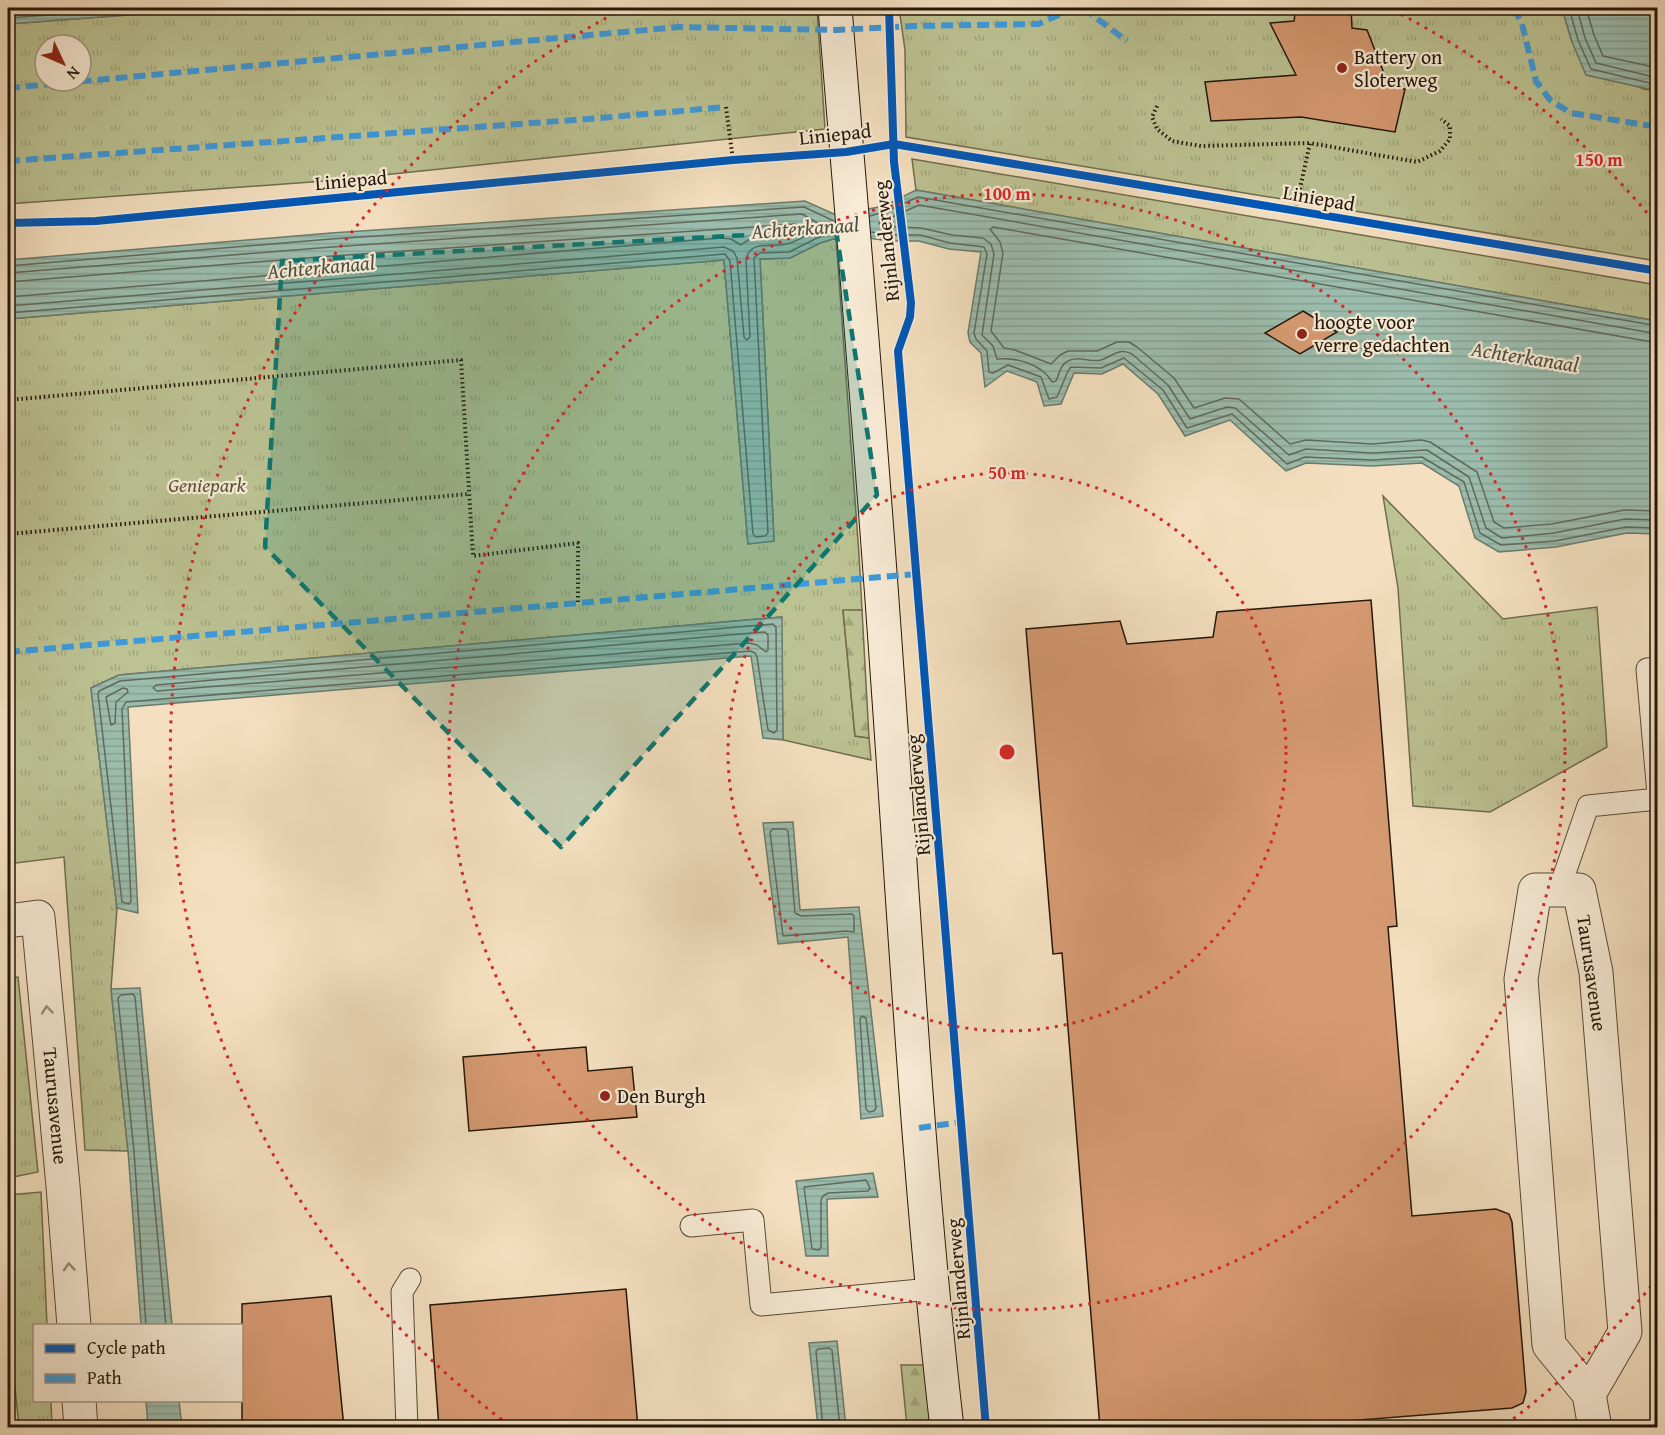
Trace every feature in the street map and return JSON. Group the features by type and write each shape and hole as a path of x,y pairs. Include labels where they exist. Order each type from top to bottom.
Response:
{"street":[{"name":"Rijnlanderweg","path":"835,8 881,578 918,1128 932,1289 948,1428"},
{"path":"1559,890 1535,890 1521,979 1549,1345 1588,1394 1595,1428"},
{"name":"Taurusavenue","path":"1559,890 1579,890 1596,972 1625,1332 1588,1394"},
{"name":"Taurusavenue","path":"8,921 38,917 74,1324"},
{"path":"79,1402 81,1428"}],"lane":[{"path":"1658,668 1647,669 1658,794"},
{"path":"1559,890 1588,806 1658,799"},
{"path":"691,1226 753,1220 761,1305 932,1289"},
{"path":"407,1428 402,1292 410,1279"}],"path":[{"path":"1157,106 1152,117 1156,129 1172,141 1201,146 1310,143 1417,162 1440,151 1450,139 1450,126 1441,118"},
{"path":"726,107 733,160"},
{"path":"1295,211 1310,143"},
{"path":"722,161 743,159"},
{"path":"8,400 461,360 473,556 578,543 578,603"},
{"path":"8,534 469,494"}],"highlighted area":[{"path":"836,230 877,495 561,847 265,547 282,261"}],"green space":[{"path":"220,8 817,8 825,129 325,181 8,204 8,24"},
{"path":"899,8 1562,8 1572,42 1643,89 1657,91 1657,261 906,137 905,50"},
{"path":"912,159 1657,285 1657,321 916,190"},
{"name":"Geniepark","path":"836,238 862,610 843,611 855,736 869,738 871,760 783,740 781,617 119,675 91,688 117,908 111,989 128,1151 85,1150 64,857 8,864 8,319 724,260 748,544 774,540 760,259 790,258"},
{"path":"1383,496 1503,619 1597,607 1607,747 1490,812 1413,806 1398,588"},
{"path":"843,610 862,610 869,738 855,736"},
{"path":"18,977 38,1172 8,1178 8,978"},
{"path":"41,1192 47,1324 33,1324 33,1402 51,1402 52,1427 19,1427 8,1319 8,1195"},
{"path":"901,1365 927,1365 932,1427 907,1427"}],"water":[{"path":"8,8 220,8 8,24"},
{"path":"1562,8 1657,8 1657,91 1586,75 1572,42"},
{"name":"Achterkanaal","path":"916,190 1657,321 1657,534 1627,533 1556,547 1499,552 1475,538 1459,486 1422,463 1372,466 1306,463 1286,471 1230,420 1185,436 1158,394 1123,364 1102,374 1074,373 1061,404 1044,406 1037,382 1007,371 985,387 981,353 970,342 968,333 981,252 949,249 919,241 890,241 846,235 820,243 790,258 760,259 774,541 748,544 724,260 8,319 8,260 331,233 805,201 836,215 884,206"},
{"path":"782,617 783,740 763,738 751,656 128,707 138,913 117,908 91,688 119,675"},
{"path":"793,822 800,910 859,907 883,1116 861,1119 848,937 778,944 763,823"},
{"path":"140,988 172,1324 141,1324 128,1151 111,989"},
{"path":"873,1173 878,1197 827,1199 828,1256 806,1256 796,1181"},
{"path":"837,1341 846,1427 818,1427 809,1343"},
{"path":"146,1402 179,1402 182,1427 148,1427"}],"building":[{"path":"1296,8 1351,8 1352,28 1367,30 1389,86 1405,89 1395,132 1301,117 1211,121 1205,82 1296,75 1270,23 1294,21"},
{"path":"1303,311 1337,332 1300,354 1265,333"},
{"path":"1371,600 1397,926 1388,927 1412,1216 1496,1209 1509,1214 1512,1222 1526,1392 1523,1403 1512,1408 1258,1428 1100,1428 1062,953 1053,954 1026,629 1120,621 1127,644 1213,637 1217,612"},
{"path":"586,1047 588,1071 632,1067 637,1117 469,1131 463,1057"},
{"path":"626,1289 638,1428 439,1428 430,1305"},
{"path":"331,1296 344,1428 242,1428 242,1304"}],"marked path":[{"path":"8,88 679,27 837,30 1038,24 1075,8"},
{"path":"1083,8 1127,41"},
{"path":"1514,8 1522,24 1536,81 1550,100 1571,113 1658,127"},
{"path":"8,161 726,107"},
{"path":"8,652 916,574"},
{"path":"919,1128 961,1122"}],"cycle path":[{"path":"889,8 894,162 911,303 910,317 898,351 986,1428"},
{"name":"Liniepad","path":"8,223 96,221 733,160 846,152 894,144 1658,271"}],"place":[{"name":"Battery on Sloterweg","path":"1342,68"},
{"name":"hoogte voor verre gedachten","path":"1302,334"},
{"name":"Den Burgh","path":"605,1096"}]}
